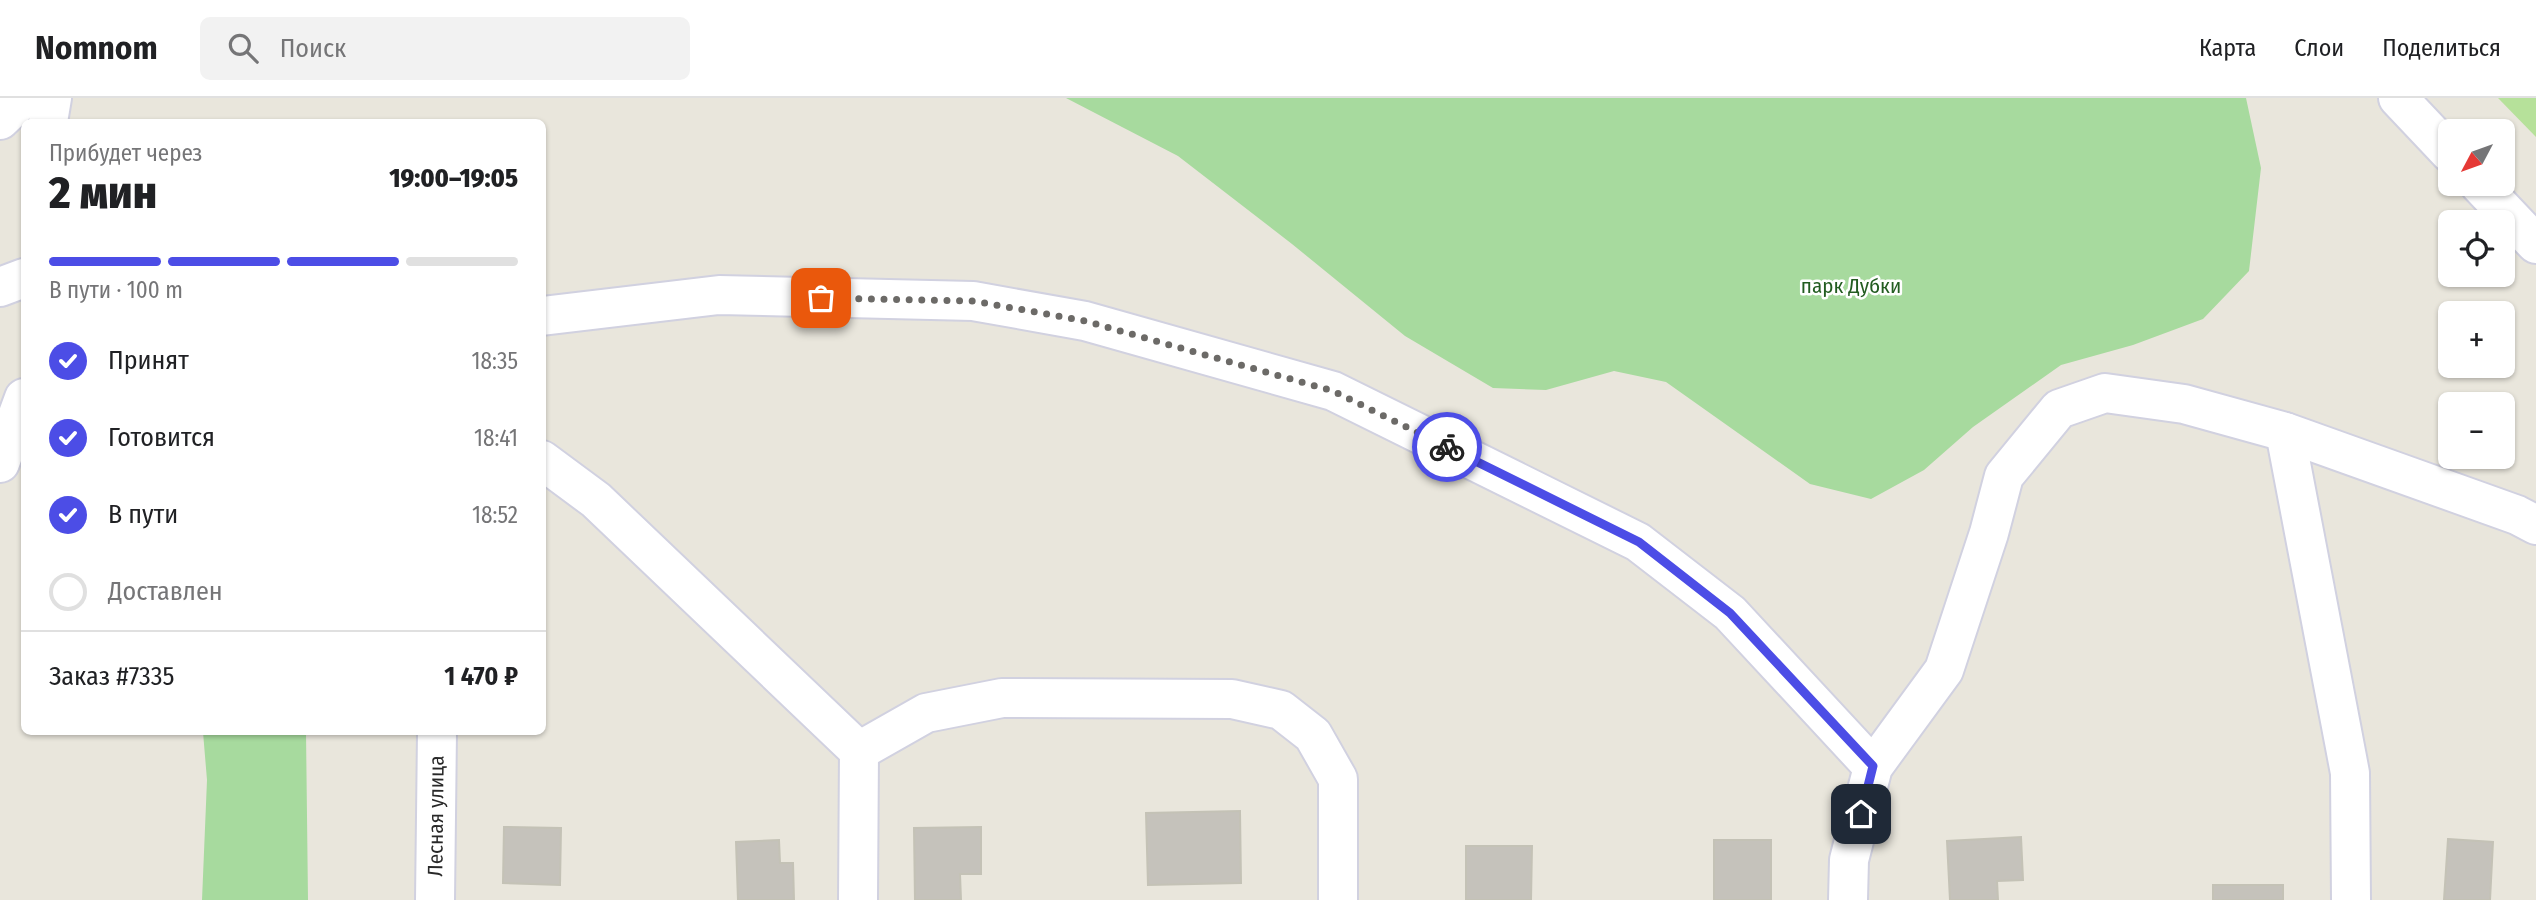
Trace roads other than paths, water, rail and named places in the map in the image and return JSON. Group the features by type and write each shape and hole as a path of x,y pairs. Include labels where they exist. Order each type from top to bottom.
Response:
{"street":[{"path":"0,120 23,98"},
{"path":"48,119 52,98"},
{"path":"2398,98 2438,140"},
{"path":"2490,196 2536,244"},
{"path":"0,287 21,279"},
{"path":"546,316 719,295 974,301 1085,321 1333,391 1639,542 1730,613 1873,766"},
{"path":"1848,900 1849,860 1873,766 1944,670 1989,533 2004,476 2059,409 2105,393 2184,404 2285,432 2517,515 2536,525"},
{"path":"0,463 21,406"},
{"path":"2285,432 2350,773 2351,900"},
{"path":"546,463 596,500 859,751 858,900"},
{"path":"859,751 926,713 1002,698 1232,698 1281,710 1313,735 1338,779 1338,900"},
{"name":"Лесная улица","path":"435,900 437,735"}],"park label":[{"name":"парк Дубки","path":"1851,286"}]}
